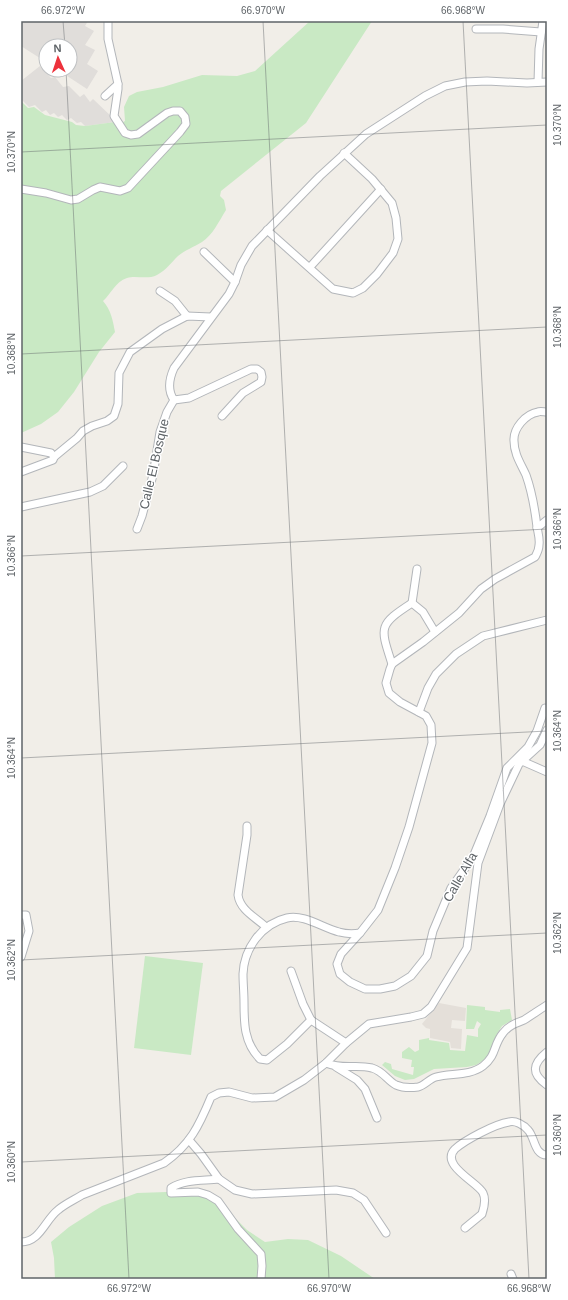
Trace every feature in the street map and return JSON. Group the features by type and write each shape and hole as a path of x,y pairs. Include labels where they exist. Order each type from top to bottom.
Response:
{"street":[{"path":"21,189 46,193 71,200 78,199 100,187 120,191 128,188 186,124 185,117 180,112 173,111 167,113 138,134 132,135 125,133 114,116 118,84 108,39 108,21"},
{"path":"538,82 543,21"},
{"path":"476,28 541,32"},
{"path":"222,416 243,393 261,382 261,372 256,369 250,369 189,398 174,400 170,394 170,376 174,368 211,317 223,304 235,282 246,254 267,230 344,153 366,134 425,96 445,86 465,82 547,82"},
{"path":"105,96 118,84"},
{"path":"267,230 333,289 353,293 364,288 393,253 398,238 396,218 392,203 381,189 344,153"},
{"path":"310,267 340,236 381,189"},
{"path":"204,252 235,282"},
{"path":"160,291 175,301 187,316"},
{"path":"21,472 53,460 54,457 77,438 83,431 107,421 114,416 118,404 120,373 130,352 162,329 187,316 211,317"},
{"name":"Calle El Bosque","path":"137,529 153,474 160,432 167,412 174,400"},
{"path":"547,412 538,411 526,417 514,434 517,460 526,475 537,528 539,544 535,557 481,589 459,612 392,664 386,683 389,693 400,702 419,712 428,688 436,674 456,654 483,636 547,620"},
{"path":"21,447 51,453 54,457"},
{"path":"21,507 90,492 103,486 123,466"},
{"path":"537,528 547,520"},
{"path":"392,664 384,638 385,624 396,613 412,603 417,569"},
{"path":"412,603 423,612 435,632"},
{"name":"Calle Alfa","path":"419,712 426,716 431,725 432,743 409,827 395,868 378,910 341,954 337,964 340,974 350,982 365,988 380,989 395,986 411,976 427,956 433,931 451,888 473,857 490,816 507,768 528,747 537,731 545,708"},
{"path":"21,1242 33,1239 57,1210 82,1195 164,1164 189,1140 201,1121 211,1097 219,1093 229,1092 252,1098 275,1097 304,1080 326,1064 346,1043 369,1024 423,1014 431,1008 467,948 478,863 500,804 516,768 540,745 547,730"},
{"path":"522,761 547,772"},
{"path":"247,826 247,836 238,895 239,902 266,927"},
{"path":"21,915 26,915 29,932 21,957"},
{"path":"311,1020 287,1044 267,1060 260,1059 254,1053 247,1039 245,1028 243,973 246,956 254,940 266,927 288,918 309,920 340,933 360,933"},
{"path":"291,971 302,1004 311,1020 346,1043"},
{"path":"336,1067 373,1068 386,1075 396,1085 407,1088 420,1087 431,1079 441,1076 469,1073 482,1068 489,1061 494,1054 497,1042 504,1032 547,1005"},
{"path":"547,1052 540,1058 534,1068 539,1080 547,1085"},
{"path":"326,1064 336,1067 357,1080 365,1089 378,1118"},
{"path":"465,1228 482,1214 484,1199 483,1193 479,1187 461,1174 453,1164 453,1151 486,1130 510,1121 519,1123 528,1129 538,1150 544,1155 547,1155"},
{"path":"189,1140 219,1179 235,1190 246,1193 336,1190 353,1193 364,1200 386,1233"},
{"path":"219,1179 187,1182 176,1185 171,1188 172,1193 198,1192 208,1195 218,1202 238,1229 261,1254 261,1279"}],"shaded area":[{"path":"21,21 88,21 85,26 94,31 85,45 95,50 87,64 98,71 87,89 70,78 78,78 78,38 38,38 38,57 21,46"},
{"path":"38,68 38,78 56,78 63,87 69,86 80,97 84,94 90,102 93,99 114,119 115,122 85,126 81,122 77,123 71,118 67,120 62,115 58,117 54,113 50,115 46,110 42,112 35,105 29,107 21,99 21,81"},
{"path":"439,1003 466,1008 465,1021 452,1020 451,1028 462,1029 461,1049 451,1048 450,1042 430,1038 430,1029 426,1028 422,1024"}],"green space":[{"path":"310,21 372,21 306,123 221,191 220,196 224,200 226,210 216,228 209,236 202,242 178,256 166,269 157,275 127,278 119,282 103,301 110,312 115,332 99,352 74,392 58,412 41,424 21,433 21,101 28,108 34,107 45,115 72,122 76,125 85,126 115,122 118,125 125,121 124,107 129,96 137,92 163,87 202,75 237,76 255,71"},
{"path":"145,956 203,963 191,1055 134,1048"},
{"path":"467,1005 485,1007 485,1010 500,1012 500,1010 510,1009 512,1020 502,1026 497,1034 490,1054 484,1060 476,1065 467,1067 434,1069 414,1079 405,1080 395,1076 382,1065 385,1062 391,1064 392,1069 413,1075 414,1067 411,1067 412,1060 402,1058 402,1052 409,1047 415,1052 419,1050 419,1040 429,1038 429,1040 449,1043 450,1050 465,1051 467,1035 478,1037 478,1029 481,1024 477,1021 474,1029 466,1029"},
{"path":"196,1191 229,1212 247,1230 265,1242 288,1239 308,1240 341,1256 375,1279 55,1279 54,1258 51,1242 69,1227 102,1206 137,1193"}]}
